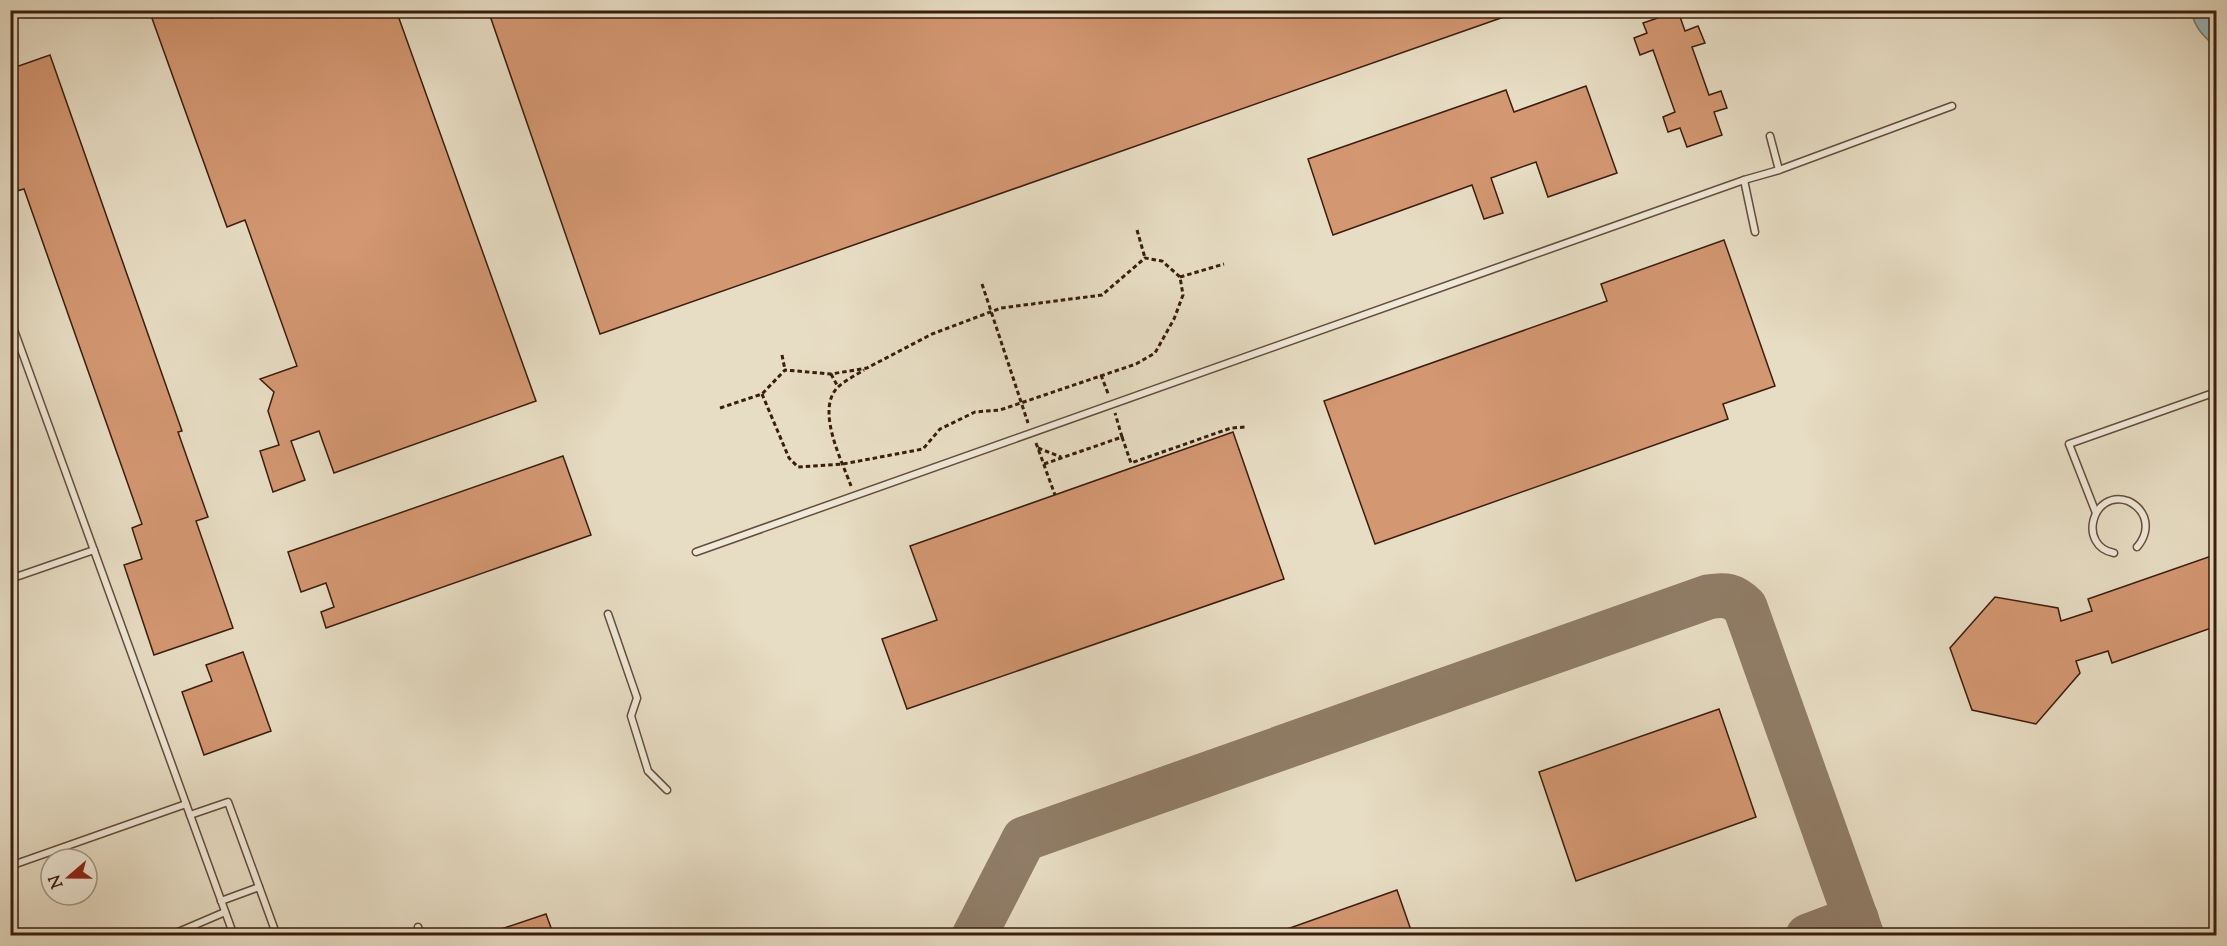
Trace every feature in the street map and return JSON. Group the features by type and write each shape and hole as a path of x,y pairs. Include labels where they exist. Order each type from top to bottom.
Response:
{"lane":[{"path":"696,552 1744,180 1779,170 1952,106"},
{"path":"1770,136 1779,170"},
{"path":"1744,180 1755,232"},
{"path":"10,319 234,936"},
{"path":"2096,513 2068,444 2217,392"},
{"path":"2114,553 2102,548 2096,541 2092,525 2096,513 2105,503 2114,500 2122,500 2138,507 2146,523 2145,532 2137,547"},
{"path":"10,579 94,550"},
{"path":"608,614 637,698 631,716 648,771 667,790"},
{"path":"190,815 228,802 277,936"},
{"path":"10,866 186,804"},
{"path":"221,901 259,887"},
{"path":"169,936 225,912"},
{"path":"418,927 421,936"}],"path":[{"path":"1137,230 1145,258"},
{"path":"762,394 789,458 798,467 843,464 923,449 940,429 975,412 1000,411 1136,364 1155,352 1174,319 1183,296 1180,276 1162,261 1145,258"},
{"path":"852,491 828,417 829,400 838,387 867,368 932,334 1001,308 1102,295 1145,258"},
{"path":"1180,276 1224,264"},
{"path":"982,284 1021,403 1055,495"},
{"path":"782,355 784,370"},
{"path":"784,370 831,374 867,368"},
{"path":"720,408 762,394 784,370"},
{"path":"831,374 838,387"},
{"path":"1101,375 1131,464 1231,428 1246,427"},
{"path":"1044,464 1122,437"},
{"path":"1038,448 1062,458"}],"water":[{"path":"2191,11 2216,11 2216,47 2200,31"}],"building":[{"path":"149,10 209,10 211,18 233,10 396,10 536,401 334,473 319,431 291,441 305,480 273,492 260,451 279,445 268,411 274,392 260,379 297,366 245,220 227,227"},
{"path":"488,10 1517,10 1518,12 600,334"},
{"path":"1678,11 1685,31 1698,26 1705,43 1692,47 1709,95 1721,91 1727,108 1714,112 1722,135 1687,147 1680,128 1668,132 1663,117 1675,112 1653,50 1640,55 1634,38 1647,33 1643,23"},
{"path":"50,55 182,431 178,432 208,517 196,521 233,628 154,655 124,565 142,559 132,528 142,524 24,189 10,193 10,69"},
{"path":"1586,86 1617,173 1548,197 1536,162 1491,178 1503,213 1484,219 1472,185 1333,235 1308,159 1506,90 1514,112"},
{"path":"1724,240 1775,386 1723,404 1728,419 1375,544 1324,401 1607,301 1601,284"},
{"path":"1233,432 1284,579 907,709 882,639 937,620 910,546"},
{"path":"563,456 591,535 326,628 321,612 334,607 326,583 301,592 288,552"},
{"path":"2217,554 2217,626 2112,663 2108,651 2076,661 2080,673 2036,724 1972,710 1950,648 1995,597 2058,608 2061,621 2092,611 2088,599"},
{"path":"243,652 271,731 204,755 182,692 212,681 206,665"},
{"path":"1719,709 1756,817 1576,881 1539,772"},
{"path":"1397,890 1413,936 1273,936 1273,934"},
{"path":"546,914 554,936 489,936 489,933"}],"taxiway":[{"path":"974,936 1024,839 1708,597 1719,596 1733,598 1745,607 1862,936"},
{"path":"1808,936 1856,918"}]}
